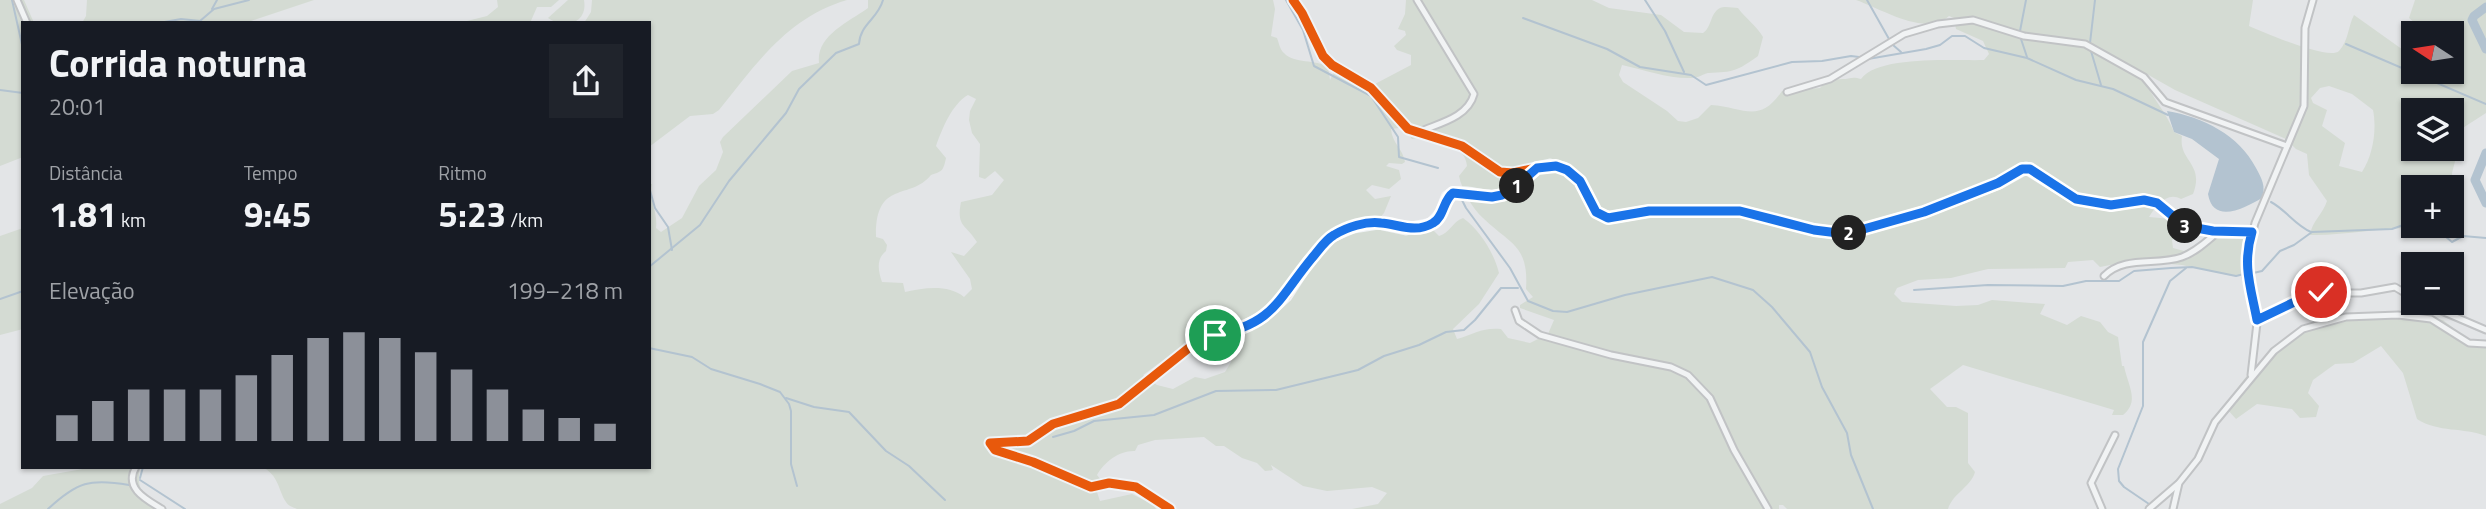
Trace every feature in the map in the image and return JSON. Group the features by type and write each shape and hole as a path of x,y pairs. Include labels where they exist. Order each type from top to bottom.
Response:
{"street":[{"path":"17,0 26,21"},
{"path":"1293,0 1323,56 1332,65 1371,88 1397,119 1420,134 1462,146 1500,172 1513,173 1556,166 1567,170 1580,181 1596,212 1608,218 1649,211 1740,211 1814,230 1851,233 1878,223 1924,212 1998,183 2026,168 2076,199 2111,205 2144,200 2157,203 2185,226 2218,232 2252,232"},
{"path":"1417,0 1474,94 1471,104 1464,111 1421,131 1420,134"},
{"path":"2250,377 2257,320 2246,275 2246,258 2252,232 2304,106 2305,27 2313,0"},
{"path":"1787,92 1830,79 1904,34 1938,24 1973,20 2024,36 2089,45 2144,77 2165,102 2287,146"},
{"path":"1170,509 1136,487 1109,484 1091,487 1033,462 995,450 990,443 1028,441 1053,424 1119,404 1200,339 1238,330 1256,322 1286,296 1321,246 1343,230 1378,222 1406,229 1431,224 1441,213 1447,197 1453,193 1492,197 1502,195 1511,191 1537,168"},
{"path":"2104,276 2111,269 2126,263 2161,261 2184,256 2218,232"},
{"path":"2257,320 2316,293 2361,293 2395,287 2401,291"},
{"path":"1514,310 1519,321 1540,335 1611,355 1671,367 1688,375 1710,398 1734,450 1768,509"},
{"path":"2150,508 2179,483 2198,459 2214,422 2250,377 2293,335 2314,325 2346,317 2382,314 2424,318 2445,326 2469,343 2486,344"},
{"path":"2451,315 2486,330"},
{"path":"2102,509 2091,483 2115,435"},
{"path":"135,469 132,476 135,488 143,497 162,509"},
{"path":"2173,509 2179,483"}],"shaded area":[{"path":"0,0 24,0 33,21 21,21 21,158 0,166"},
{"path":"87,0 314,0 251,21 83,21"},
{"path":"497,0 559,0 551,7 537,7 531,21 467,21 487,16 498,7"},
{"path":"568,0 584,0 582,14 576,21 553,21 548,18"},
{"path":"592,0 847,0 807,18 790,30 760,59 719,110 713,114 690,116 651,145 651,21 585,21 591,12"},
{"path":"868,0 1273,0 1275,9 1271,36 1277,38 1284,53 1293,59 1328,67 1330,80 1337,66 1373,85 1411,65 1411,55 1397,50 1394,46 1406,35 1405,31 1398,29 1405,14 1406,0 1592,0 1609,8 1661,15 1684,32 1703,33 1717,10 1724,7 1738,8 1763,37 1758,56 1740,68 1683,78 1622,65 1619,75 1623,82 1678,121 1686,122 1698,118 1711,105 1758,111 1766,108 1782,91 1820,88 1832,79 1861,79 1870,71 1883,66 1918,61 1984,60 1989,54 1983,41 1956,29 1954,18 1949,16 1939,22 1916,23 1856,0 2253,0 2249,26 2296,44 2333,53 2339,51 2345,42 2354,15 2401,48 2401,84 2464,84 2464,21 2413,21 2409,18 2415,0 2486,0 2486,113 2464,127 2464,98 2401,98 2401,161 2455,161 2452,175 2401,175 2401,228 2310,235 2327,201 2309,175 2307,154 2296,149 2286,139 2175,90 2145,73 2143,76 2146,83 2174,132 2182,136 2184,151 2196,175 2193,194 2181,199 2167,198 2149,217 2171,219 2183,228 2183,233 2172,240 2173,248 2184,251 2213,236 2252,234 2249,271 2246,275 2233,276 2182,265 2131,261 2100,267 2093,260 2068,262 2065,268 1988,269 1951,278 1918,280 1897,288 1894,294 1902,302 1956,306 1978,305 1992,300 2045,304 2040,314 2067,325 2081,316 2100,322 2108,332 2118,337 2122,366 2131,393 2128,410 2123,415 2112,415 2114,410 1963,365 1930,389 1947,407 1956,407 1968,413 1968,463 1975,472 1948,509 1787,509 1779,505 1779,509 1352,509 1378,504 1387,493 1372,487 1327,491 1303,486 1271,465 1273,470 1265,471 1257,463 1242,458 1224,446 1216,446 1204,437 1155,440 1138,445 1135,451 1118,455 1100,470 1097,475 1101,480 1096,489 1100,501 1132,494 1154,505 1156,509 297,509 287,503 275,478 266,469 651,469 651,184 656,228 661,232 682,218 699,186 716,170 723,152 720,142 723,137 792,71 819,63 822,45 834,31 868,8","holes":["2329,86 2352,94 2373,110 2373,142 2362,172 2339,166 2345,143 2322,126 2327,110 2313,103 2311,98 2320,88","968,95 976,99 969,120 972,133 980,144 979,177 985,179 995,171 1004,180 992,195 961,202 961,221 977,242 964,256 951,252 970,279 972,289 964,297 943,289 928,288 905,292 903,283 882,282 879,265 887,245 883,239 876,237 881,206 895,194 913,188 940,172 946,158 936,146 941,132 962,99","1391,129 1405,130 1412,139 1428,138 1446,142 1465,158 1467,166 1459,176 1462,187 1479,214 1521,254 1526,274 1526,289 1533,297 1520,305 1520,308 1554,320 1548,334 1530,343 1508,338 1501,329 1489,329 1457,339 1453,329 1479,304 1499,273 1497,265 1481,235 1463,218 1439,236 1429,226 1406,232 1375,223 1384,213 1391,196 1375,199 1366,190 1372,185 1389,189 1401,179 1399,170 1386,166 1389,163 1405,162","1197,327 1215,340 1234,339 1231,362 1225,372 1205,379 1195,377 1173,389 1157,385 1143,375 1181,347"]},
{"path":"21,229 21,330 0,335 0,236"},
{"path":"2398,312 2401,315 2443,320 2469,340 2486,344 2486,436 2442,428 2417,419 2403,373 2381,346 2353,363 2335,364 2313,380 2308,393 2319,406 2316,417 2300,418 2292,409 2257,404 2236,419 2227,409 2243,380 2290,335 2321,320 2355,314"},
{"path":"83,469 140,469 141,489 166,509 0,509 0,504 32,488 43,476"}],"water":[{"path":"2167,111 2194,118 2219,129 2240,146 2262,179 2262,198 2239,209 2223,212 2216,209 2208,194 2219,159 2192,139 2174,132"}],"waterway":[{"path":"12,0 21,40"},
{"path":"212,9 217,0"},
{"path":"200,21 214,9 249,0"},
{"path":"651,265 700,225 729,181 786,113 799,89 836,53 859,44 862,31 881,7 883,0"},
{"path":"1286,0 1303,30 1314,66 1371,96 1398,137 1399,157 1438,168"},
{"path":"1645,0 1665,31 1684,72"},
{"path":"1867,0 1889,39"},
{"path":"2020,31 2026,0"},
{"path":"2090,43 2095,0"},
{"path":"2486,7 2472,20 2486,49"},
{"path":"1523,18 1607,49 1640,67 1691,75 1706,85 1792,62 1859,57"},
{"path":"170,21 200,21"},
{"path":"1868,59 1926,49 1940,45 1952,36 1965,36 1984,48 2027,58 2076,80 2113,89 2168,115"},
{"path":"2021,39 2027,57"},
{"path":"2346,44 2486,104"},
{"path":"1893,45 1901,52"},
{"path":"2091,51 2101,85"},
{"path":"0,90 21,93"},
{"path":"2486,153 2475,180 2486,203"},
{"path":"651,194 655,208 668,227 672,250"},
{"path":"1459,194 1466,208 1510,268 1528,301 1553,311 1567,312 1625,295 1712,277 1753,290 1772,307 1810,352 1822,387 1847,433 1851,455 1873,509"},
{"path":"2271,202 2311,232"},
{"path":"2249,274 2262,271 2280,251 2312,232 2392,229 2401,226"},
{"path":"2464,236 2486,238"},
{"path":"2447,238 2452,242 2459,238"},
{"path":"1914,290 1988,285 2063,286 2086,281 2119,281 2134,271 2171,268 2192,267 2236,276 2244,274"},
{"path":"2149,504 2124,487 2119,481 2118,469 2143,406 2143,342 2170,281 2186,268"},
{"path":"1053,437 1094,421 1154,415 1216,391 1276,390 1358,370 1384,356 1419,345 1446,332 1464,330 1501,288 1518,288"},
{"path":"0,299 21,292"},
{"path":"651,348 692,357 711,369 780,392 791,411 791,464 797,486"},
{"path":"786,398 814,407 849,412 886,451 909,466 945,500"},
{"path":"140,478 142,469"},
{"path":"140,480 185,509"},
{"path":"48,509 67,493 85,484 104,482 129,485"}],"cycle path":[{"path":"1293,0 1323,56 1332,65 1371,88 1408,129 1462,146 1500,172 1513,173 1550,165 1564,168 1580,181 1596,212 1608,218 1649,211 1740,211 1814,230 1846,234 1924,212 1999,183 2026,168 2076,199 2111,205 2144,200 2157,203 2185,226 2218,232 2252,232"},
{"path":"1170,509 1136,487 1109,483 1091,487 1033,462 995,450 990,443 1028,441 1053,424 1119,404 1200,339 1238,330 1263,317 1286,296 1308,262 1332,236 1353,227 1378,223 1406,229 1431,224 1441,213 1447,197 1453,193 1488,196 1503,194 1515,188 1537,168"}],"route":[{"path":"1215,335 1238,330 1263,317 1286,296 1321,246 1343,230 1378,222 1406,229 1431,224 1437,220 1447,197 1453,193 1492,197 1502,195 1511,191 1537,168 1550,166 1567,170 1577,178 1592,207 1599,215 1608,218 1649,211 1685,209 1740,211 1838,234 1851,233 1878,223 1924,212 1998,183 2024,168 2032,169 2076,199 2111,205 2144,200 2157,203 2185,226 2213,231 2252,232 2246,258 2246,273 2257,320 2321,292"}]}
